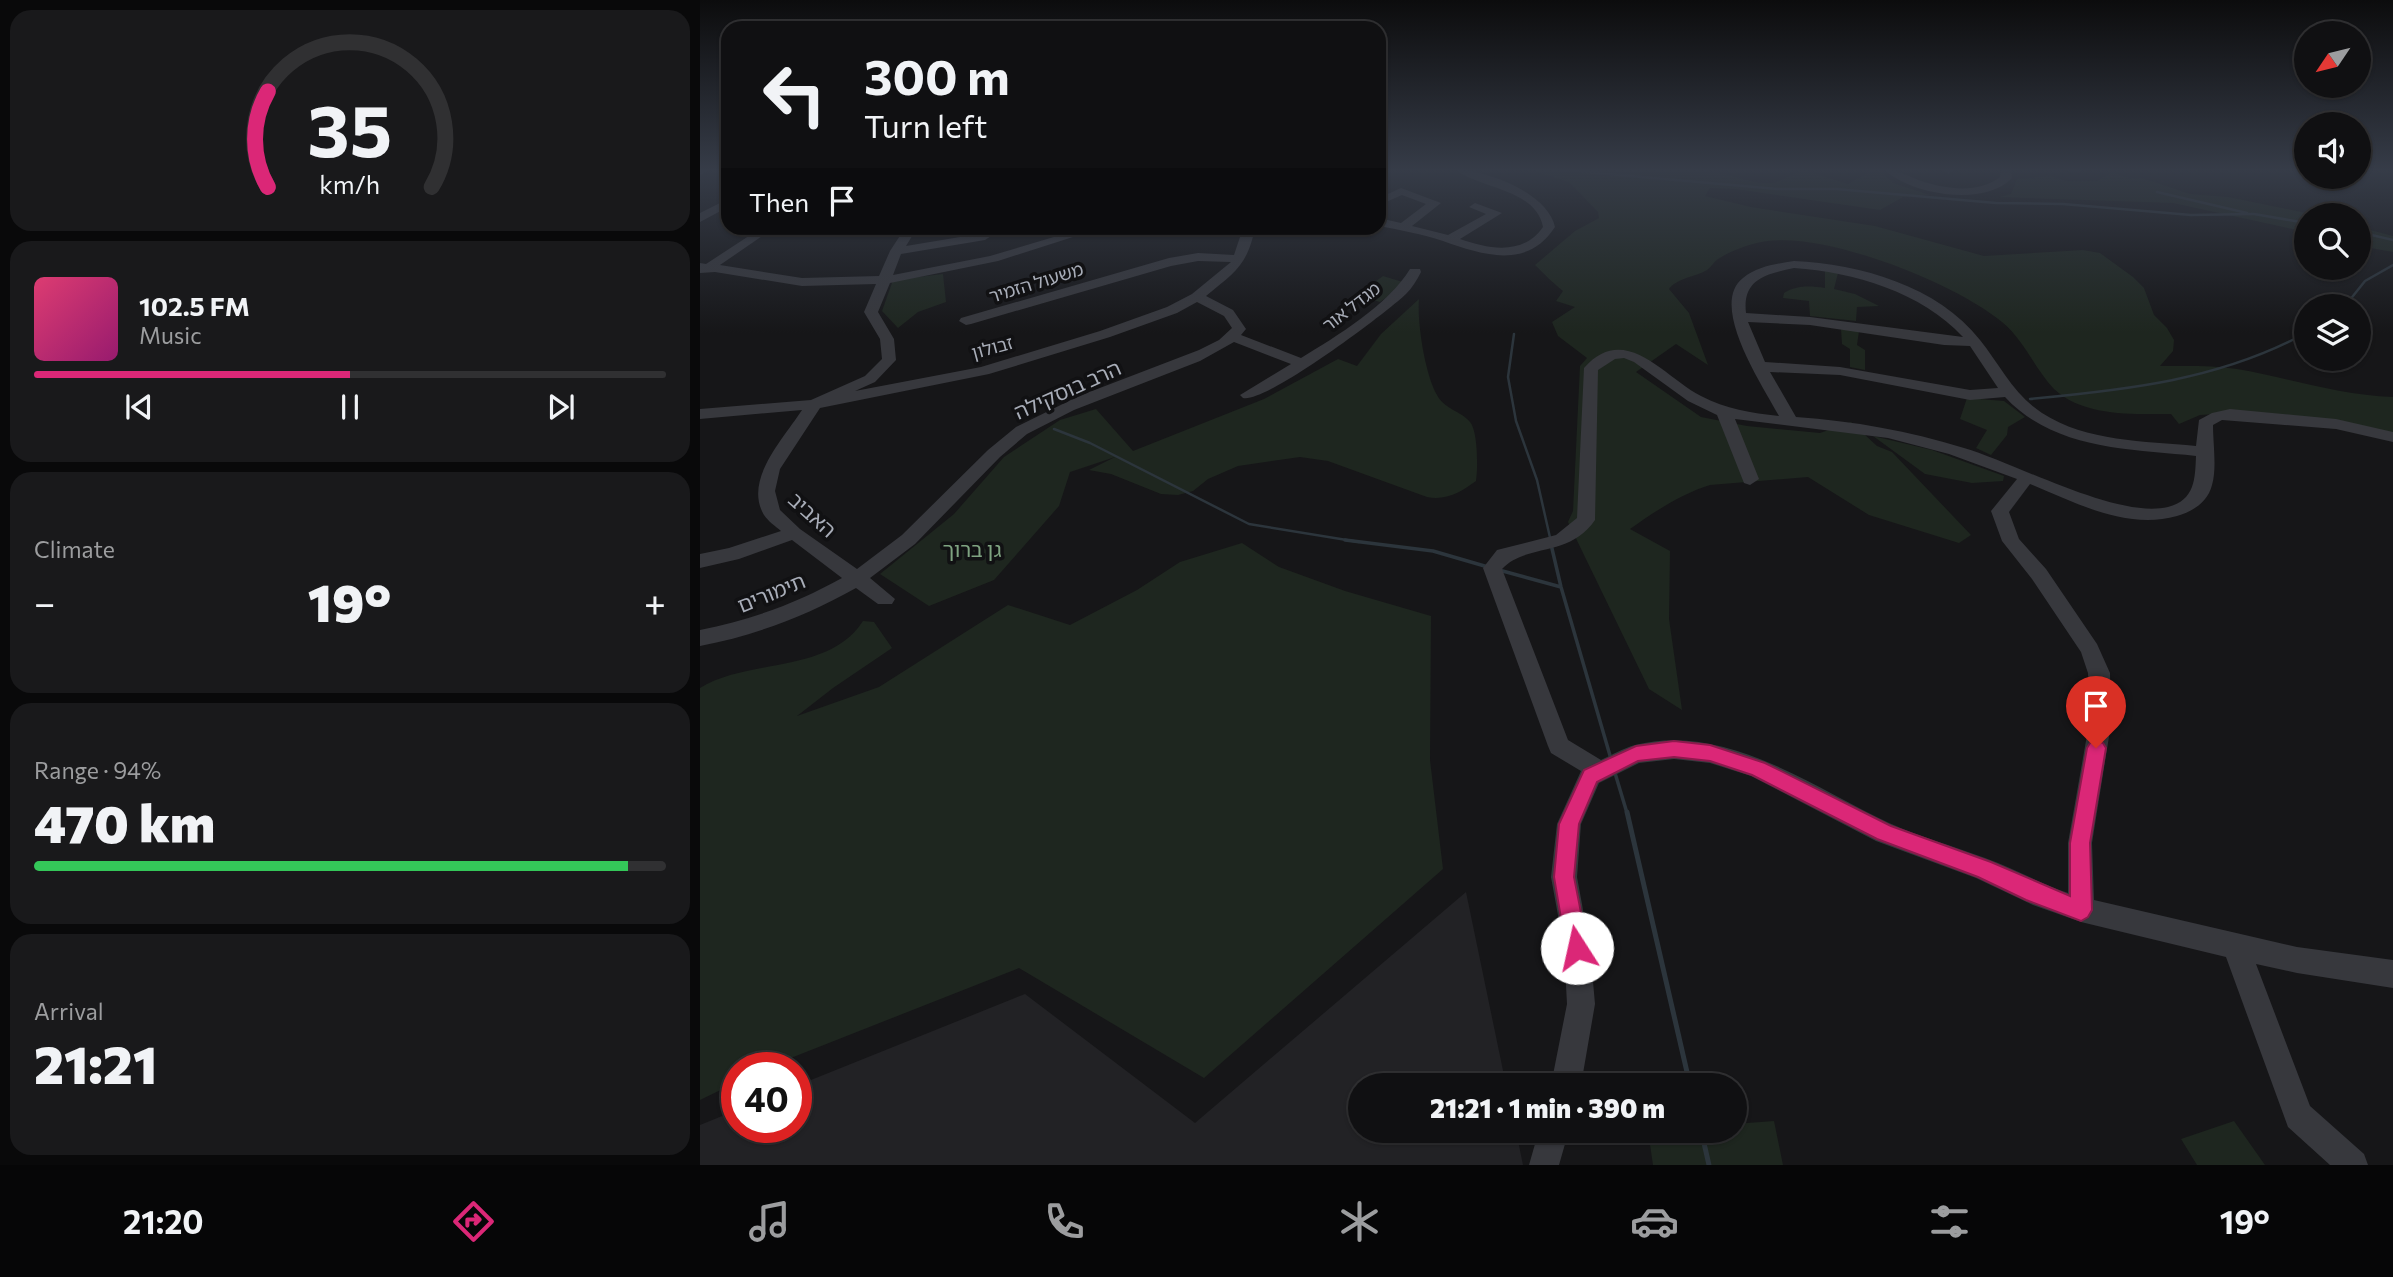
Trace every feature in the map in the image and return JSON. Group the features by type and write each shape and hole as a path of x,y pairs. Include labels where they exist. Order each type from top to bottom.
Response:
{"street":[{"path":"1390,224 1479,249 1506,252 1542,239 1548,224"},
{"path":"1403,227 1407,224"},
{"path":"1449,240 1476,224"},
{"path":"703,269 757,235"},
{"path":"814,404 870,379 889,360 887,340 871,312 896,251 906,235"},
{"path":"896,251 985,235"},
{"path":"703,269 782,281 886,278 995,258 1072,235"},
{"name":"זבולון","path":"700,414 771,405 814,404 985,371 1131,325 1197,297 1224,277 1239,259 1247,235"},
{"path":"981,237 995,258"},
{"name":"משעול הזמיר","path":"966,321 1178,260 1239,259"},
{"path":"1790,421 1738,317 1736,301 1746,281 1774,269 1816,265 1859,274 1908,293 1950,318 1974,342 2007,392 2041,419 2077,434 2113,442 2204,452"},
{"name":"מגדל אור","path":"1248,395 1304,364 1346,335 1409,285 1415,272"},
{"path":"1197,297 1231,313 1238,320 1239,329 1233,337 1304,364"},
{"path":"1738,317 1810,321 1944,341 1974,342"},
{"name":"הרב בוסקילה","path":"856,579 924,526 1010,438 1066,408 1188,360 1233,337"},
{"path":"1600,771 1559,746 1492,568 1504,555 1562,540 1586,520 1591,368 1611,355 1626,354 1639,359 1693,398 1724,412 1750,418 1848,426 1915,439 1971,455 2120,511 2150,514 2170,512 2195,502 2204,484 2205,423 2218,416 2230,414 2336,424 2393,437"},
{"path":"1762,366 1839,371 1970,395 2007,392"},
{"name":"האביב","path":"814,404 772,469 766,491 772,513 794,533 885,599"},
{"path":"1724,412 1750,479"},
{"path":"2027,477 2000,511 2011,541 2039,574 2083,639 2099,673 2101,724 2080,843 2081,910"},
{"path":"700,561 732,554 794,533"},
{"name":"תימורים","path":"700,638 727,634 803,607 856,579"},
{"path":"1568,1073 1581,1004 1577,948 1564,877 1569,824 1590,776 1636,754 1674,749 1710,753 1758,769 1885,833 1984,869 2033,893 2081,910 2297,960 2393,974"},
{"path":"2236,947 2299,1116 2353,1165"},
{"path":"1544,1165 1550,1143"}],"shaded area":[{"path":"1466,892 1504,1073 1348,1073 1348,1143 1518,1143 1523,1165 700,1165 700,1125 721,1116 721,1143 812,1143 812,1080 1025,994 1195,1123"}],"green space":[{"path":"1587,224 1864,224 1984,256 2083,250 2100,253 2144,288 2154,315 2174,340 2173,351 2160,366 2237,369 2334,390 2393,397 2393,436 2215,414 2200,415 2179,424 2171,414 2094,409 2066,398 2054,389 2017,337 2002,322 1981,307 1923,277 1856,253 1824,245 1768,241 1736,250 1718,259 1707,270 1681,280 1669,289 1689,313 1708,365 1676,344 1636,372 1701,417 1747,426 1820,433 1851,422 1877,446 1892,452 1971,535 1959,543 1869,515 1808,477 1710,485 1658,510 1630,529 1670,551 1669,619 1682,710 1649,689 1568,522 1573,511 1580,366 1587,358 1558,336 1552,322 1575,307 1556,301 1563,291 1535,265 1575,231"},
{"path":"2271,224 2294,224 2294,229"},
{"path":"2371,230 2393,236 2393,252 2371,248"},
{"path":"1825,270 1838,273 1834,289 1855,294 1879,306 1857,307 1856,321 1810,316 1809,301 1783,298 1784,293 1799,287 1825,288"},
{"path":"943,274 946,302 918,312 898,328 882,311 893,280"},
{"path":"1383,276 1406,283 1380,302 1357,295"},
{"name":"גן ברוך","path":"1419,299 1423,348 1433,386 1440,400 1470,422 1475,433 1476,481 1459,492 1441,498 1427,497 1328,461 1300,457 1238,466 1208,479 1193,491 1178,495 1161,494 1111,474 1089,470 1115,457 1070,472 1059,506 994,580 929,606 880,574 954,514 1004,457 1060,420 1096,409 1133,451 1264,399 1338,359 1357,366 1381,334"},
{"path":"1841,329 1859,331 1857,345 1865,350 1865,370 1850,367 1850,349 1842,344"},
{"path":"1967,398 2004,401 2025,417 2008,427 2007,435 1991,455 1976,448 1987,430 1960,419"},
{"path":"1873,436 1932,450 2004,476 2003,481 1972,483 1925,474"},
{"path":"1242,543 1279,567 1345,591 1431,616 1430,760 1443,869 1204,1078 1019,968 806,1052 721,1052 721,1090 700,1100 700,688 741,672 809,658 830,650 848,638 863,621 874,622 892,648 797,716 879,687 1008,605 1070,625 1137,590 1180,562"},
{"path":"1774,1121 1783,1165 1653,1165 1650,1143 1747,1143 1747,1123"},
{"path":"2234,1121 2265,1165 2197,1165 2181,1139"}],"waterway":[{"path":"2371,235 2393,240"},
{"path":"2355,294 2365,281 2393,265"},
{"path":"1514,334 1508,377 1516,421 1537,480 1551,542"},
{"path":"2030,399 2137,387 2172,380 2240,362 2294,339"},
{"path":"1054,429 1090,443 1249,524 1353,541"},
{"path":"1345,540 1353,541"},
{"path":"1550,540 1561,587"},
{"path":"1353,541 1433,551 1488,567"},
{"path":"1353,541 1359,542"},
{"path":"1499,570 1561,587"},
{"path":"1561,587 1611,759"},
{"path":"1615,773 1627,813"},
{"path":"1627,812 1687,1073"},
{"path":"1704,1143 1709,1165"}],"route":[{"path":"1577,948 1564,877 1569,824 1590,776 1636,754 1674,749 1710,753 1758,769 1885,833 1984,869 2033,893 2081,910 2080,843 2096,748"}]}
